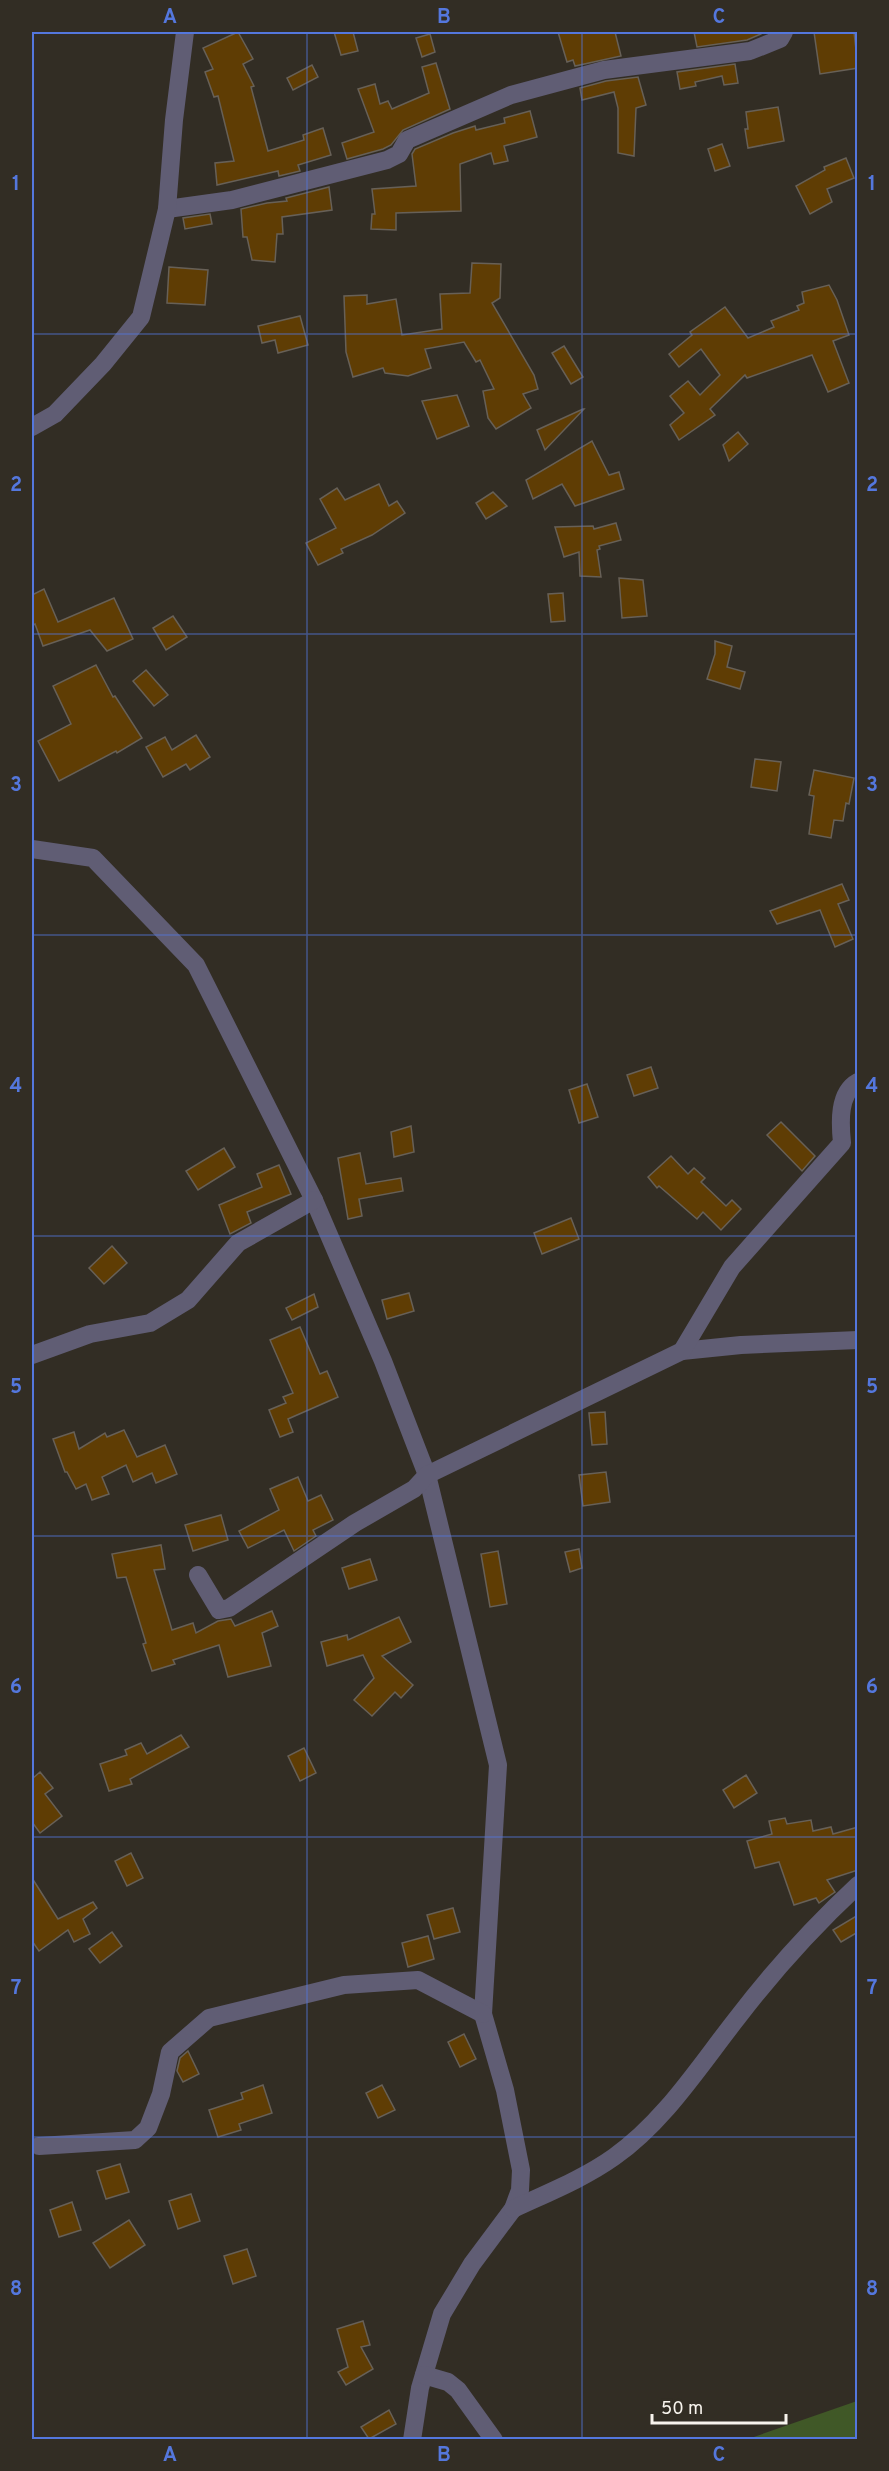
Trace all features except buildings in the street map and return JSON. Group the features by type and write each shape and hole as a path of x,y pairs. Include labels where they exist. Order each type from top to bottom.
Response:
{"street":[{"path":"32,427 55,414 103,364 141,317 167,209 174,120 185,32"},
{"path":"167,209 232,200 387,160 399,154 407,140 511,95 603,70 750,51 780,39 784,32"},
{"path":"32,849 93,858 196,964 314,1200 383,1361 427,1475 498,1765 483,2014 505,2091 521,2170 520,2190 513,2209 472,2264 442,2314 424,2375 412,2439"},
{"path":"682,1351 732,1267 842,1143 840,1122 843,1102 850,1086 858,1082"},
{"path":"32,1355 90,1334 150,1323 188,1300 238,1243 314,1200"},
{"path":"198,1575 219,1610 230,1608 355,1522 414,1489 427,1475 682,1351 741,1345 858,1340"},
{"path":"513,2209 584,2176 616,2157 657,2120 755,1995 824,1917 858,1886"},
{"path":"39,2146 135,2140 148,2128 161,2094 170,2052 209,2018 344,1985 418,1980 483,2014"},
{"path":"424,2375 448,2382 458,2390 494,2439"}],"green space":[{"path":"857,2401 857,2439 748,2439"}]}
